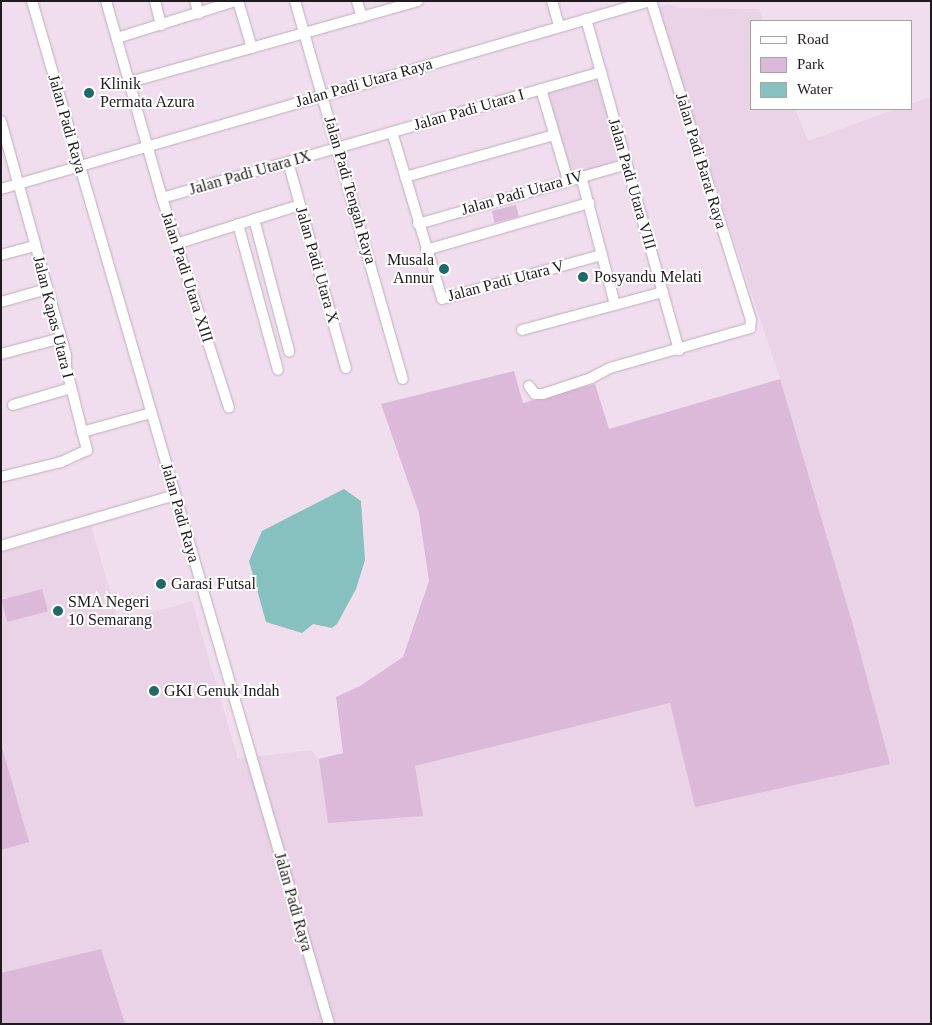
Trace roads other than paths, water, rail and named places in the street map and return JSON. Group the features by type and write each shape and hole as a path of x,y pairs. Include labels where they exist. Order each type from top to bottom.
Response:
{"street":[{"name":"Jalan Padi Raya","path":"32,1 329,1024"},
{"name":"Jalan Padi Utara XIII","path":"106,1 149,145 162,198 229,408"},
{"path":"154,1 161,25"},
{"path":"195,1 199,13"},
{"path":"117,38 237,1 252,48"},
{"name":"Jalan Padi Tengah Raya","path":"295,1 403,379"},
{"path":"357,1 362,17"},
{"path":"130,82 304,34 401,4 418,1"},
{"path":"552,1 559,26"},
{"name":"Jalan Padi Utara Raya","path":"1,189 650,1"},
{"name":"Jalan Padi Barat Raya","path":"650,1 751,320 750,328 741,333 679,350"},
{"name":"Jalan Padi Utara VIII","path":"586,19 679,350"},
{"name":"Jalan Padi Utara I","path":"338,148 601,72"},
{"path":"541,89 568,180"},
{"name":"Jalan Kapas Utara I","path":"1,121 3,135 20,184 61,338 71,388 87,450 61,462 1,478"},
{"path":"392,132 426,250"},
{"path":"405,177 554,134"},
{"name":"Jalan Padi Utara IX","path":"162,198 338,148"},
{"name":"Jalan Padi Utara X","path":"288,162 346,368"},
{"name":"Jalan Padi Utara IV","path":"418,224 627,164"},
{"path":"582,176 615,305"},
{"name":"Jalan Padi Utara IV","path":"426,250 589,203"},
{"path":"176,244 300,205"},
{"path":"254,219 289,351"},
{"path":"238,224 278,370"},
{"path":"1,255 35,246"},
{"name":"Jalan Padi Utara V","path":"426,250 438,296 446,299 602,255"},
{"path":"256,290 272,286"},
{"path":"1,302 47,289"},
{"path":"522,330 663,292"},
{"path":"1,354 61,338"},
{"path":"529,386 535,394 543,394 591,378 610,368 679,350"},
{"path":"13,405 71,388"},
{"path":"82,432 151,413"},
{"path":"1,546 175,495"}],"water":[{"path":"344,489 361,501 365,560 356,589 337,624 332,628 313,624 302,633 266,622 249,561 262,531"}],"place":[{"name":"Klinik Permata Azura","path":"89,93"},
{"name":"Musala Annur","path":"444,269"},
{"name":"Posyandu Melati","path":"583,277"},
{"name":"Garasi Futsal","path":"161,584"},
{"name":"SMA Negeri 10 Semarang","path":"58,611"},
{"name":"GKI Genuk Indah","path":"154,691"}]}
